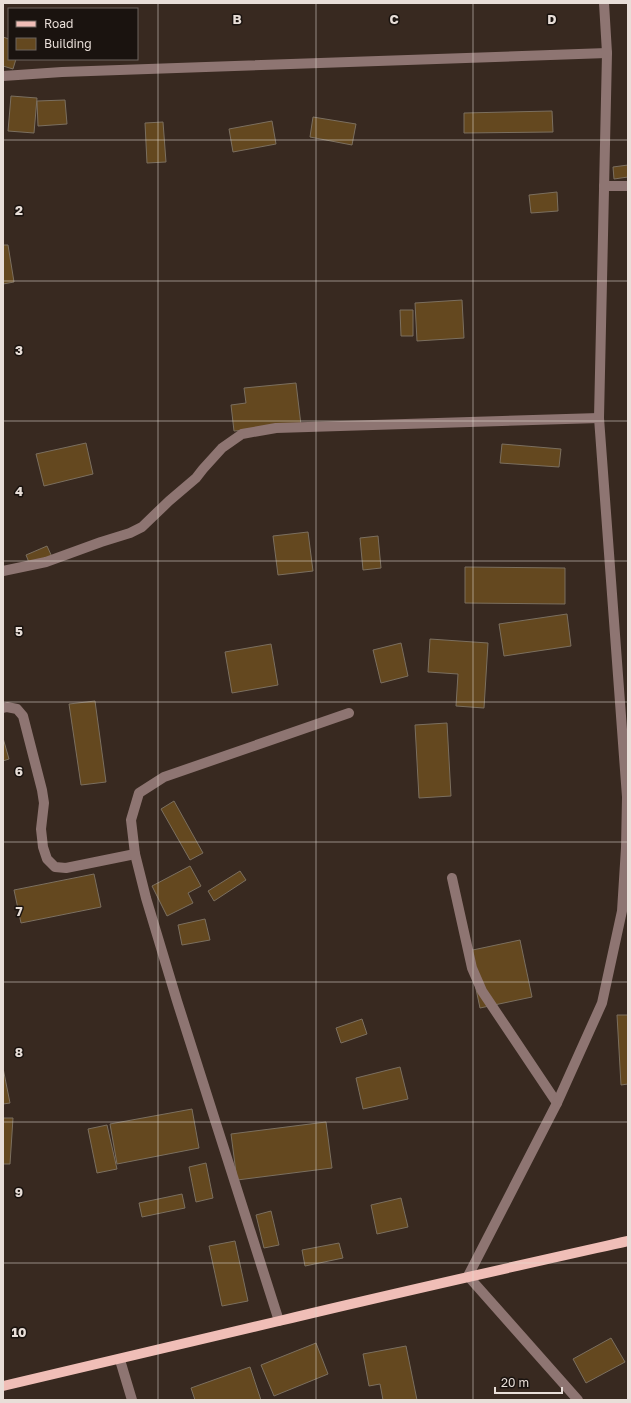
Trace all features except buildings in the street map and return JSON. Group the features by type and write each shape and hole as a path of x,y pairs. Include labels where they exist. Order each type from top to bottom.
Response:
{"main road":[{"path":"3,1386 120,1360 468,1276 628,1241"}],"street":[{"path":"578,1400 468,1276 556,1103 602,1003 622,911 627,797 599,418 607,53 604,3"},
{"path":"3,76 62,72 607,53"},
{"path":"604,186 628,186"},
{"path":"3,571 46,562 130,533 142,527 196,478 202,469 222,448 242,434 276,428 599,418"},
{"path":"3,708 7,707 17,709 22,716 42,790 44,803 41,829 43,847 47,859 55,867 66,868 135,854"},
{"path":"279,1321 176,1001 146,898 135,854 131,820 139,793 164,777 349,713"},
{"path":"452,878 472,968 480,985 556,1103"},
{"path":"120,1360 132,1400"}]}
